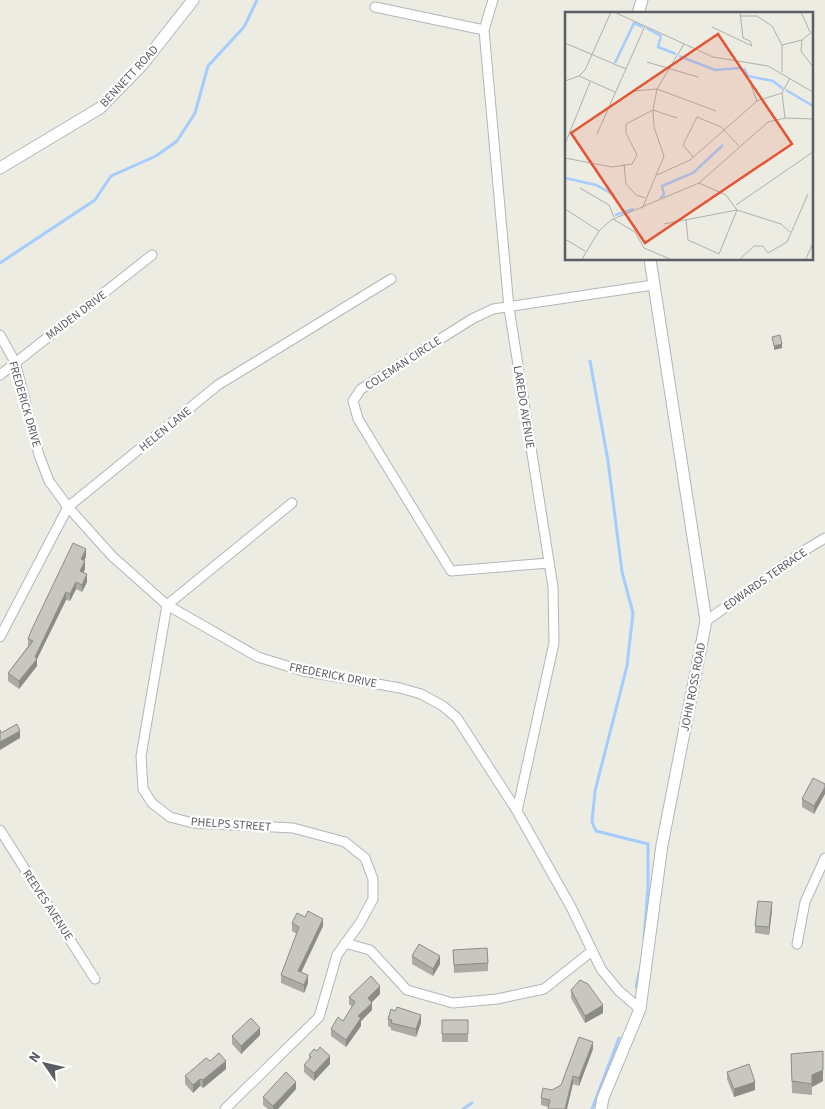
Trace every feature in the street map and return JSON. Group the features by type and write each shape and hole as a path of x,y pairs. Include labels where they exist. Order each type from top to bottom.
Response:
{"street":[{"name":"BENNETT ROAD","path":"0,168 100,108 142,65 193,0"},
{"name":"LAREDO AVENUE","path":"493,0 484,30 509,308 553,587 554,643 517,811"},
{"path":"375,7 484,30"},
{"name":"MAIDEN DRIVE","path":"0,375 152,254"},
{"name":"JOHN ROSS ROAD","path":"601,1109 603,1098 640,1009 662,845 706,621 650,260"},
{"name":"HELEN LANE","path":"0,637 68,507 218,385 391,279"},
{"name":"COLEMAN CIRCLE","path":"548,563 451,570 358,419 353,401 362,389 472,319 493,309 653,285"},
{"name":"FREDERICK DRIVE","path":"0,335 15,362 39,454 49,481 68,507 112,556 167,606 258,657 302,671 400,688 421,694 443,706 457,718 517,811 571,907 601,969 619,991 640,1009"},
{"path":"167,606 292,503"},
{"name":"EDWARDS TERRACE","path":"706,621 825,538"},
{"name":"PHELPS STREET","path":"167,606 141,756 142,788 152,803 170,817 193,823 293,828 345,842 365,858 374,879 373,899 360,923 337,955 319,1017 225,1109"},
{"name":"REEVES AVENUE","path":"0,830 96,979"},
{"path":"797,944 805,902 825,858"},
{"path":"345,943 370,950 407,990 453,1003 497,999 544,989 592,951"}],"building":[{"path":"780,335 782,344 774,346 772,337"},
{"path":"73,543 86,549 81,559 85,561 80,571 87,574 82,585 76,582 70,594 66,592 35,657 37,659 19,681 8,673 33,641 28,639 32,629"},
{"path":"17,724 20,731 0,742 0,730 1,733"},
{"path":"813,778 825,784 814,806 802,799"},
{"path":"758,901 772,902 769,927 755,926"},
{"path":"308,911 323,919 298,971 308,975 304,985 281,975 299,927 292,923 297,913 305,917"},
{"path":"419,944 440,956 433,969 412,956"},
{"path":"487,948 488,963 454,965 453,950"},
{"path":"371,976 380,986 368,998 372,1003 358,1016 361,1018 346,1040 331,1029 338,1017 343,1021 355,1002 349,997"},
{"path":"580,980 588,984 603,1005 585,1016 571,990"},
{"path":"397,1007 421,1015 416,1029 391,1023 392,1020 388,1019 391,1009 395,1011"},
{"path":"251,1018 260,1028 241,1046 232,1036"},
{"path":"442,1020 468,1020 468,1034 442,1034"},
{"path":"579,1037 593,1042 579,1078 573,1076 565,1109 548,1109 550,1100 541,1098 543,1088 552,1090 561,1085"},
{"path":"320,1047 330,1056 314,1073 304,1065 311,1057 309,1055 314,1049 317,1051"},
{"path":"823,1051 823,1070 812,1075 812,1084 792,1081 791,1054"},
{"path":"219,1053 226,1061 203,1080 200,1079 193,1085 185,1076 206,1058 210,1061"},
{"path":"749,1064 755,1082 734,1089 727,1072"},
{"path":"286,1072 296,1082 273,1106 263,1097"}],"waterway":[{"path":"0,263 95,200 111,176 156,156 177,141 195,113 208,66 244,27 257,0"},
{"path":"590,361 608,461 622,572 633,613 627,666 595,791 592,822 596,831 648,844 648,886 644,939"},
{"path":"636,987 639,973"},
{"path":"592,1109 619,1038"},
{"path":"463,1109 472,1103"}]}
